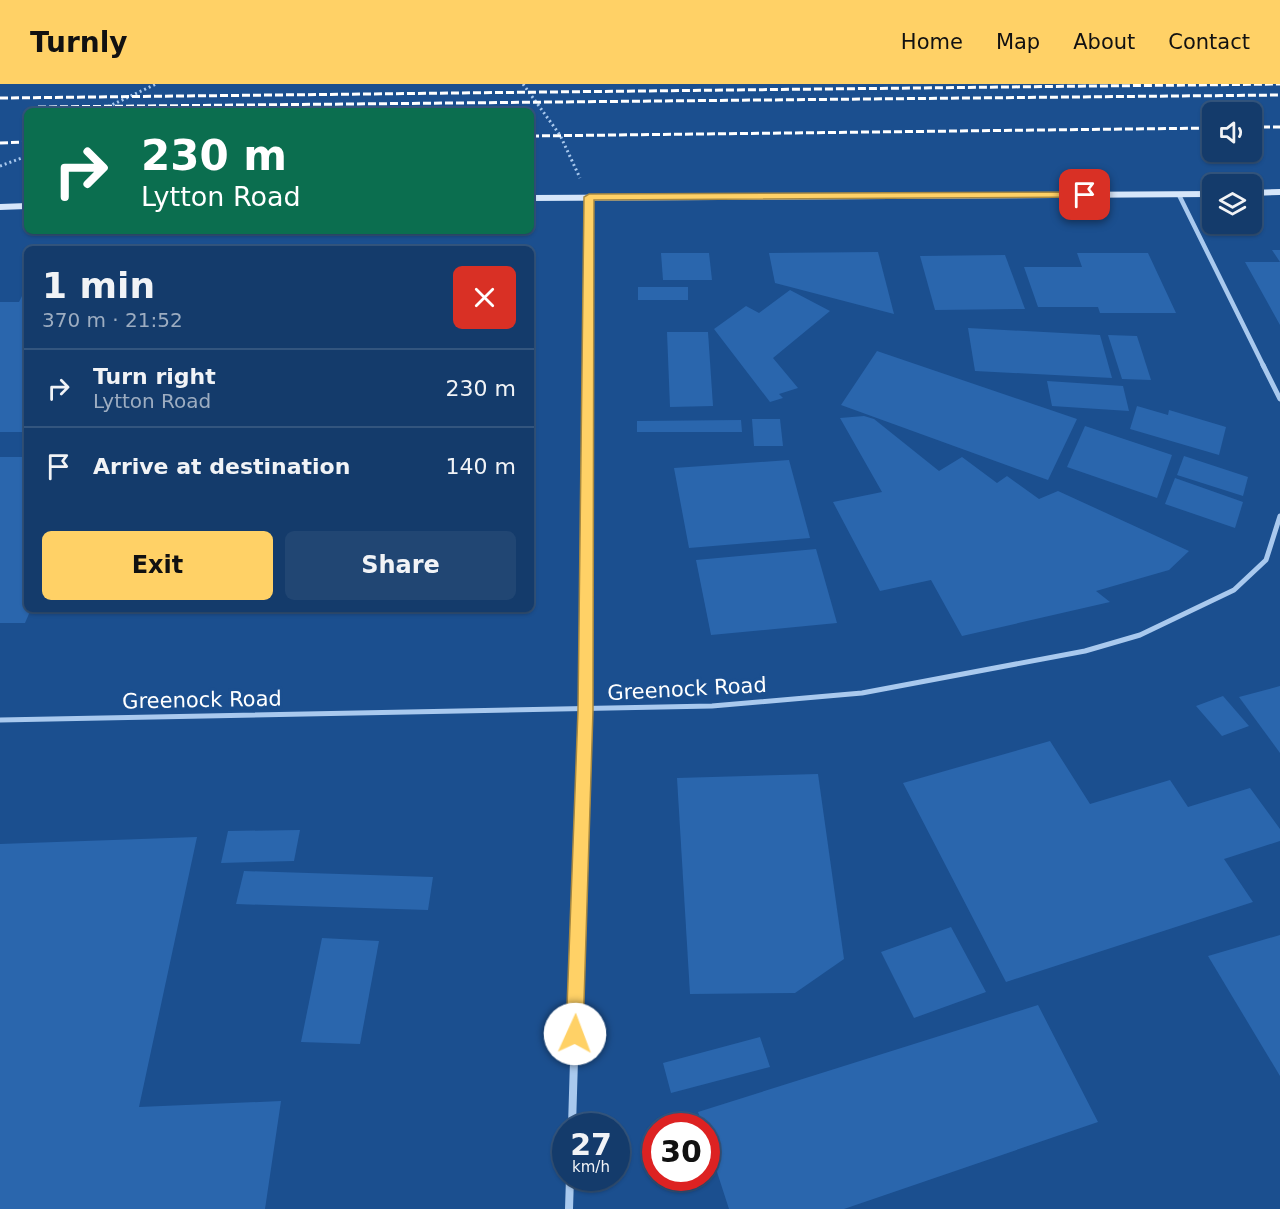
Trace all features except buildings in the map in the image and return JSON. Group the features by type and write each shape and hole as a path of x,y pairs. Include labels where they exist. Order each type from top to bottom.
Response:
{"main road":[{"path":"1262,193 1280,192"},
{"path":"534,198 1202,194"},
{"path":"0,207 24,206"}],"street":[{"path":"1179,195 1280,399"},
{"path":"572,1113 585,710 589,197"},
{"name":"Greenock Road","path":"0,720 585,710 712,706 862,693 1114,644 1140,635 1234,590 1266,560 1280,516"},
{"path":"569,1209 570,1191"}],"path":[{"path":"105,108 156,84"},
{"path":"523,84 560,135 589,197"},
{"path":"0,166 24,157"}],"railway":[{"path":"0,98 1280,84"},
{"path":"38,107 1280,95"},
{"path":"1262,127 1280,127"},
{"path":"534,136 1202,128"},
{"path":"0,143 24,142"}],"route":[{"path":"575,1034 585,710 589,197 1085,195"}]}
